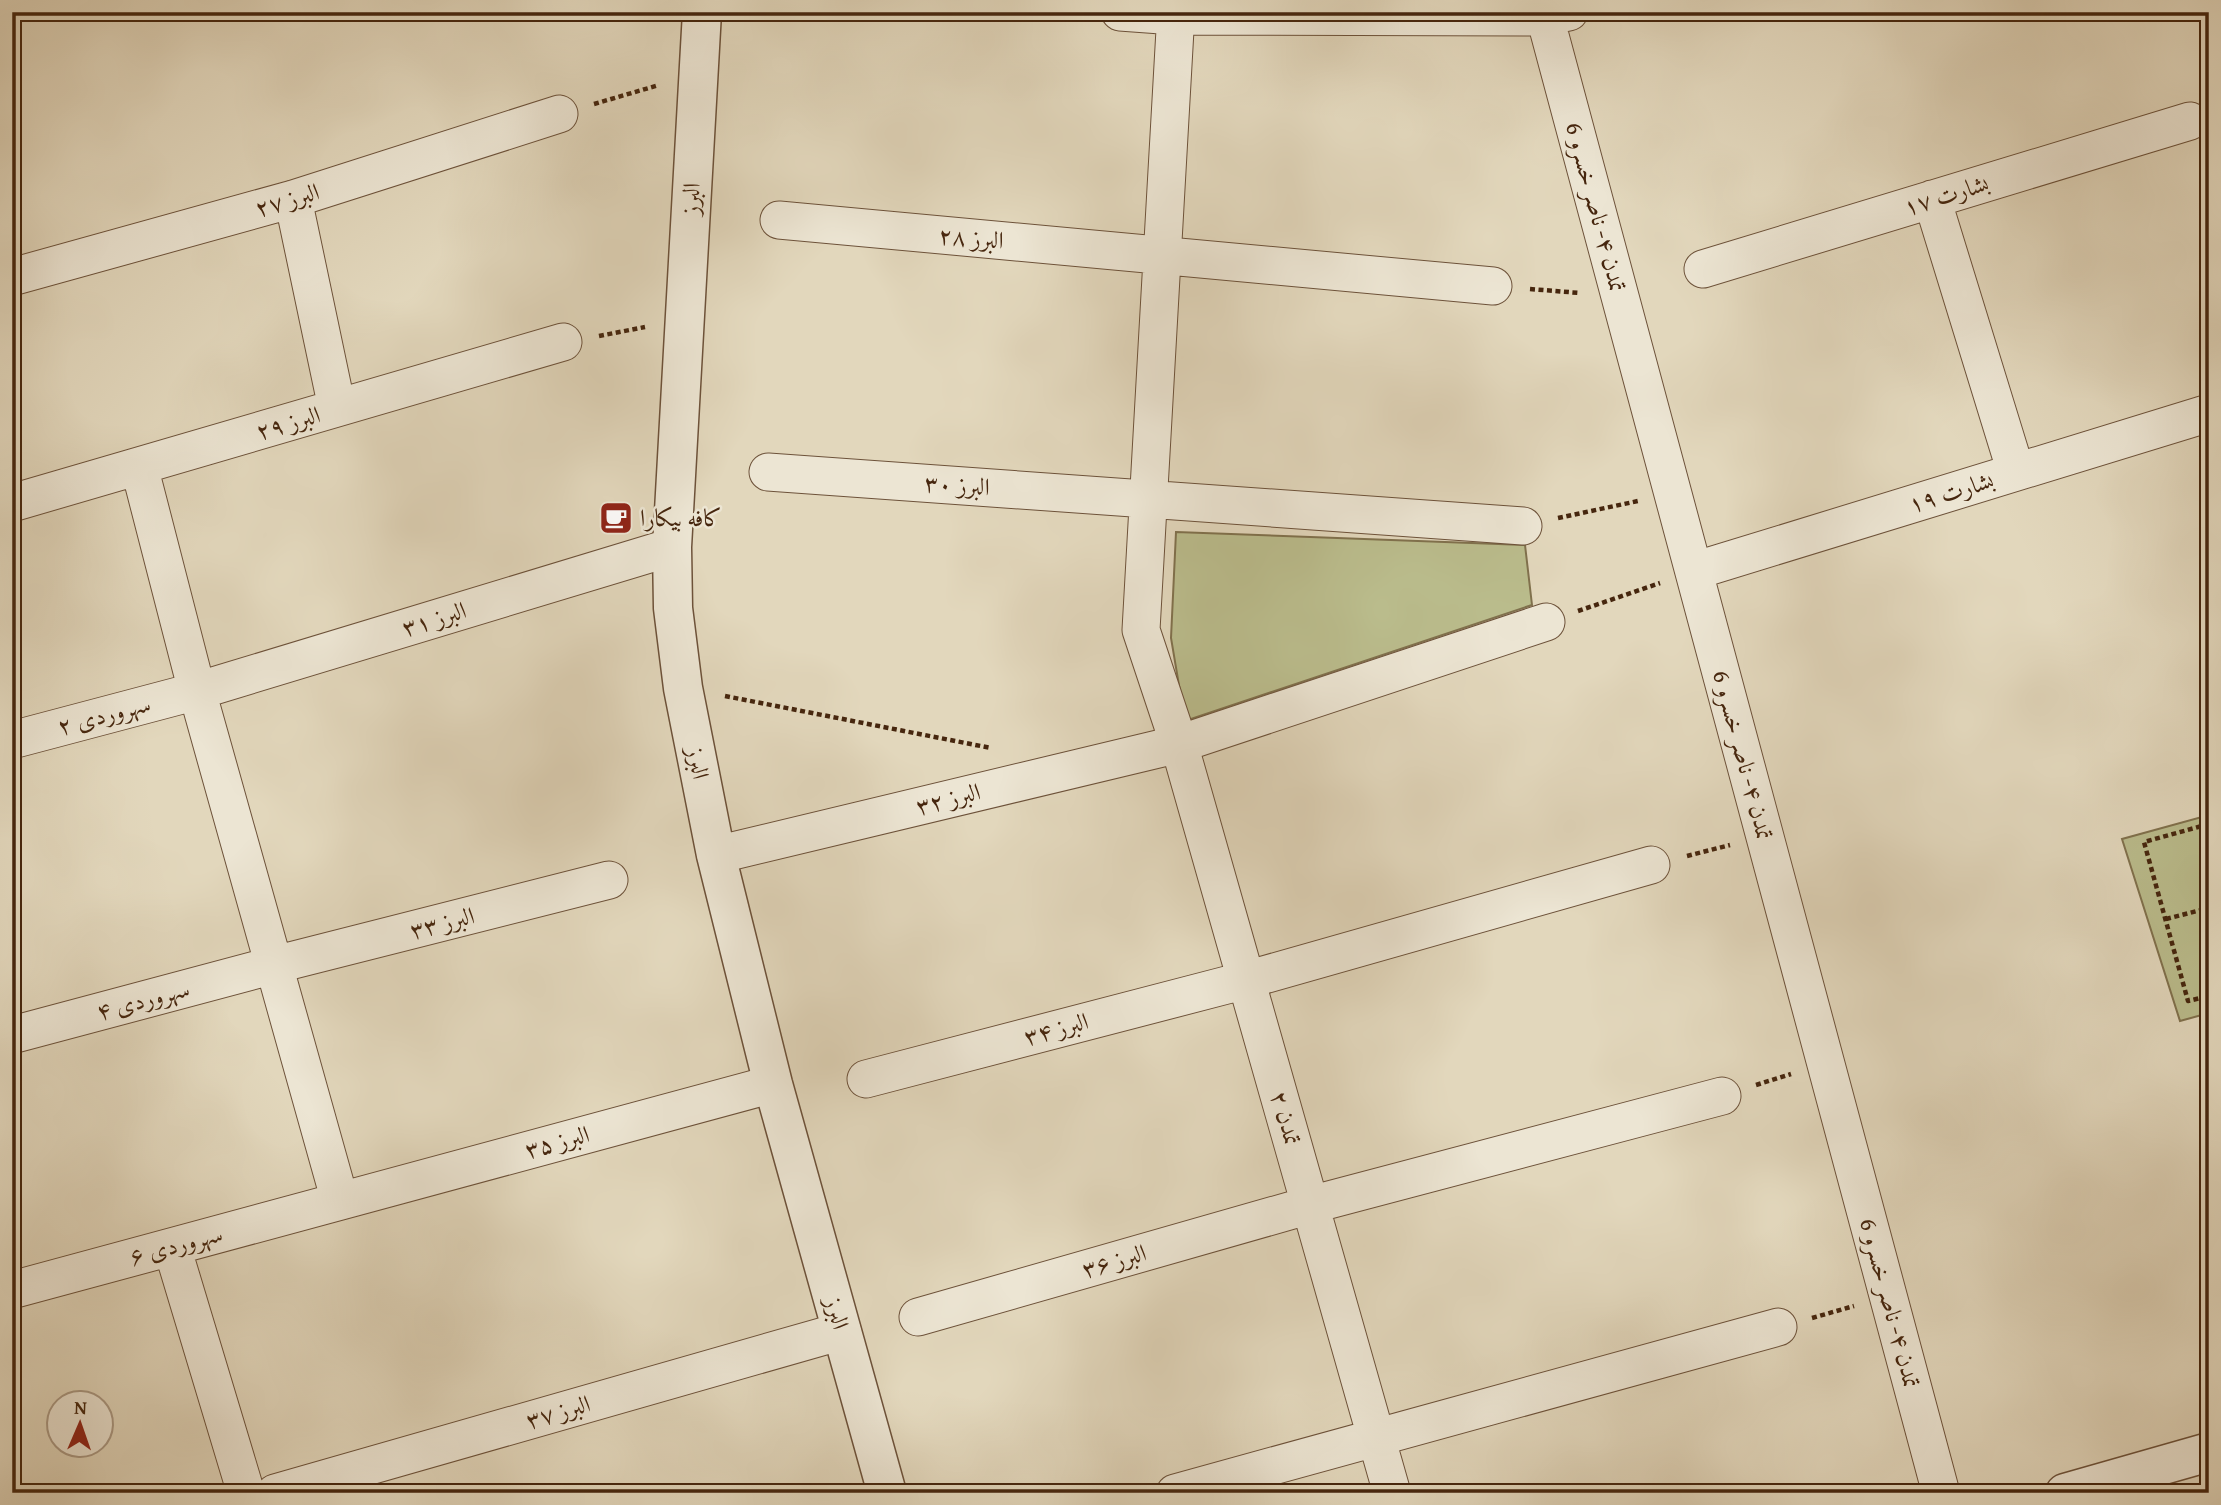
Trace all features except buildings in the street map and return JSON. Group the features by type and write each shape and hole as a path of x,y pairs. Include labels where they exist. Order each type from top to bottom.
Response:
{"street":[{"name":"البرز","path":"702,12 672,547 673,608 683,688 716,855 773,1084 887,1493"},
{"path":"1120,12 1557,15"},
{"name":"تمدن ۲","path":"1176,14 1146,499 1141,630 1180,744 1392,1493"},
{"name":"تمدن ۴- ناصر خسرو 6","path":"1557,15 1620,297 1941,1493"},
{"name":"البرز ۲۷","path":"12,277 293,200 559,114"},
{"name":"بشارت ۱۷","path":"1703,269 2190,121"},
{"path":"293,200 337,408"},
{"path":"1932,200 2016,472"},
{"name":"البرز ۲۸","path":"779,220 1493,286"},
{"name":"البرز ۲۹","path":"12,503 564,342"},
{"name":"بشارت ۱۹","path":"1694,571 2209,413"},
{"path":"139,466 197,691 340,1201"},
{"name":"البرز ۳۰","path":"768,472 1523,526"},
{"name":"البرز ۳۱","path":"197,691 672,547"},
{"name":"البرز ۳۲","path":"716,855 1180,744 1546,622"},
{"name":"سهروردی ۲","path":"12,740 197,691"},
{"name":"البرز ۳۴","path":"866,1079 1246,980 1651,865"},
{"name":"البرز ۳۳","path":"274,965 609,880"},
{"name":"سهروردی ۴","path":"12,1035 274,965"},
{"name":"البرز ۳۵","path":"340,1201 773,1084"},
{"name":"البرز ۳۶","path":"918,1317 1310,1205 1721,1096"},
{"name":"سهروردی ۶","path":"12,1290 340,1201"},
{"path":"172,1247 246,1493"},
{"path":"1175,1493 1778,1327"},
{"name":"البرز ۳۷","path":"275,1493 842,1331"},
{"path":"2065,1493 2209,1452"}],"path":[{"path":"559,114 698,74"},
{"path":"1493,286 1620,297"},
{"path":"564,342 684,321"},
{"path":"1523,526 1673,494"},
{"path":"1546,622 1694,571"},
{"path":"683,688 1004,751"},
{"path":"2209,824 2144,842 2188,1002 2209,996"},
{"path":"1651,865 1765,836"},
{"path":"2166,919 2209,908"},
{"path":"1721,1096 1826,1064"},
{"path":"1778,1327 1888,1296"}],"green space":[{"path":"1176,532 1525,545 1532,605 1185,721 1171,638"},
{"path":"2209,815 2209,1013 2180,1021 2122,839"}],"place":[{"name":"کافه بیکارا","path":"616,518"}]}
